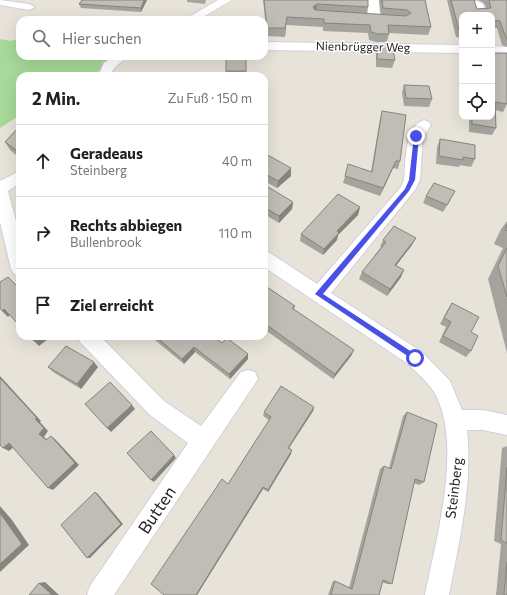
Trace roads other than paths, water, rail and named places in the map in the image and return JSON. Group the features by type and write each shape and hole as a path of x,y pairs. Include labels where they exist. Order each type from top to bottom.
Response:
{"street":[{"path":"197,16 226,0"},
{"path":"373,0 374,19"},
{"path":"0,2 29,7"},
{"path":"477,4 479,12"},
{"name":"Nienbrügger Weg","path":"268,46 459,49"},
{"path":"495,50 507,51"},
{"path":"106,72 108,66 116,60"},
{"path":"318,294 407,190 412,180 416,136 424,125"},
{"path":"16,179 0,189 16,253"},
{"name":"Steinberg","path":"268,261 415,358 436,379 449,399 456,420 458,474 436,595"},
{"path":"91,340 157,408 203,440"},
{"name":"Butten","path":"105,587 203,440 248,380"},
{"path":"456,420 483,420 507,425"}]}
